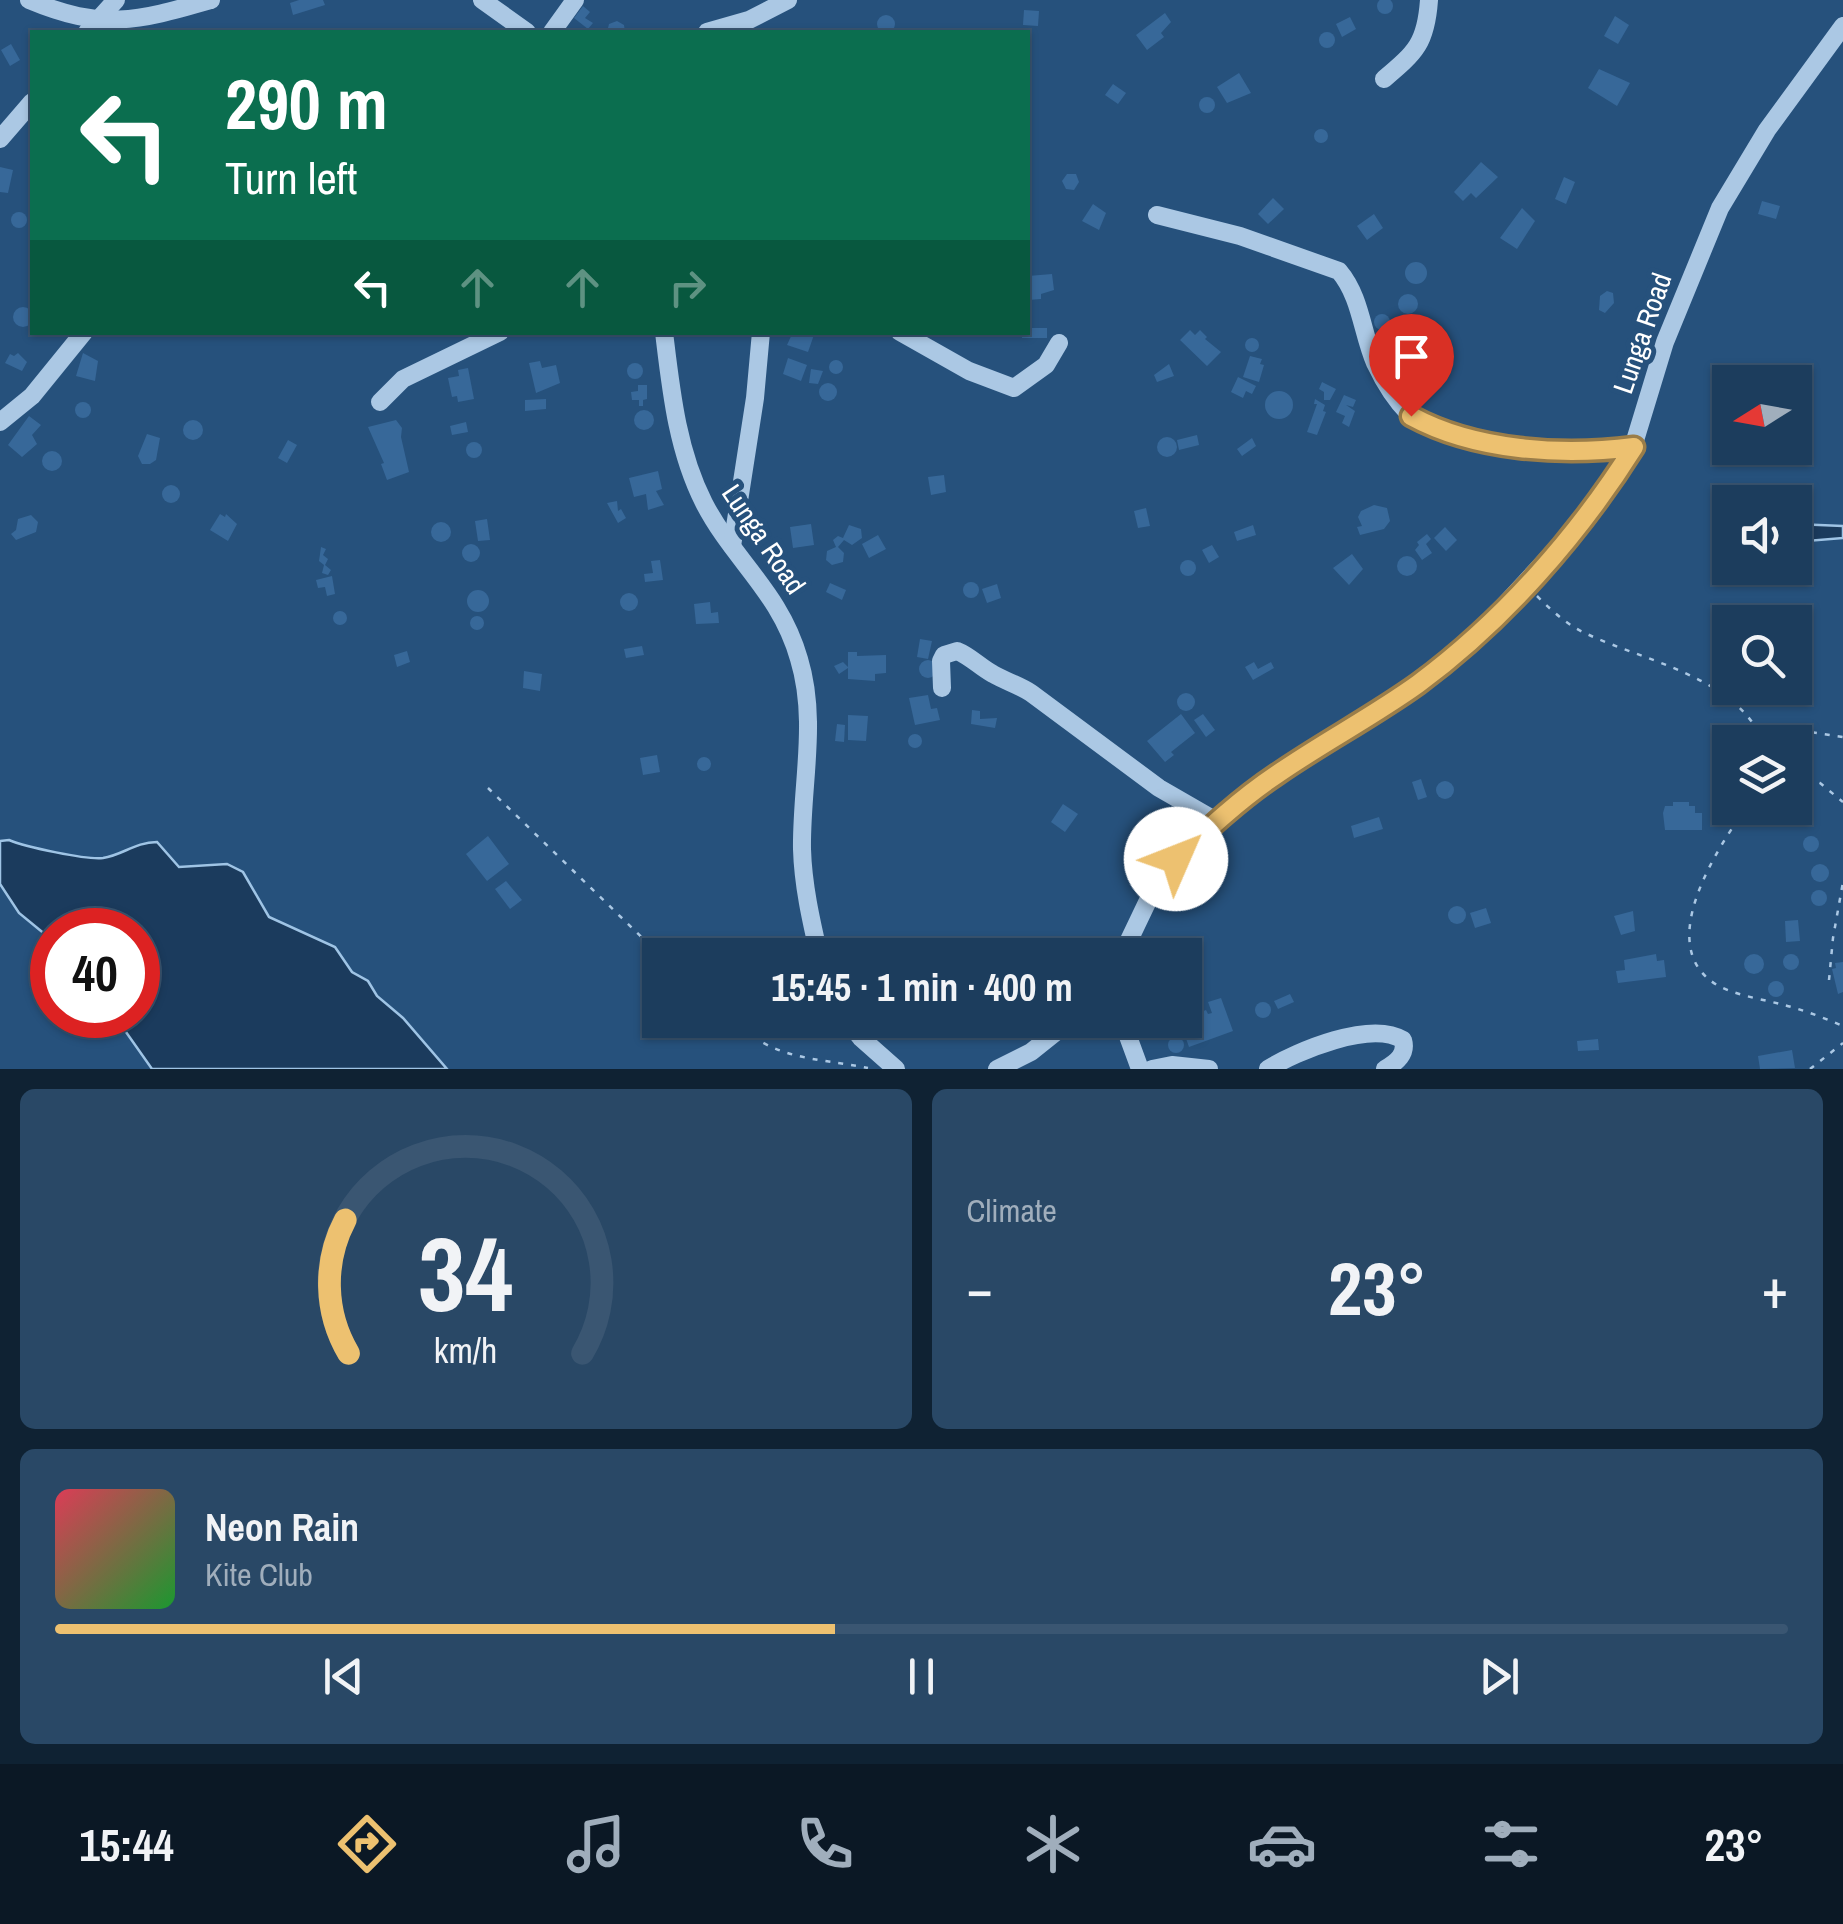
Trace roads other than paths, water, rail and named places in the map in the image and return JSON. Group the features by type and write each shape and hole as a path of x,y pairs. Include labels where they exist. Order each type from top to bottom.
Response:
{"street":[{"path":"29,0 91,27 135,26 211,0"},
{"path":"91,27 116,0"},
{"path":"482,0 524,30"},
{"path":"553,30 575,0"},
{"path":"714,30 749,20 788,0"},
{"path":"1384,79 1420,44 1429,0"},
{"name":"Lunga Road","path":"1130,938 1154,888 1176,859 1271,778 1420,682 1471,641 1585,518 1634,447 1665,342 1706,234 1767,130 1843,26"},
{"path":"0,139 30,104"},
{"path":"1157,215 1240,236 1339,271 1349,283 1384,379 1411,416 1436,430 1585,453 1634,447"},
{"path":"0,422 32,396 82,335"},
{"path":"380,402 403,378 494,335"},
{"name":"Lunga Road","path":"664,335 672,400 704,502 770,594 789,628 801,663 808,732 802,849 815,938"},
{"path":"732,546 761,335"},
{"path":"905,335 970,372 1014,388 1046,365 1060,344"},
{"path":"942,688 941,661 944,655 957,650 995,676 1031,693 1158,788 1218,822"},
{"path":"1268,1069 1294,1053 1322,1045 1364,1035 1391,1034 1403,1040 1404,1051 1386,1069"},
{"path":"861,1038 896,1069"},
{"path":"997,1069 1048,1038"},
{"path":"1129,1038 1140,1069"},
{"path":"1152,1069 1172,1065 1209,1069"}],"water":[{"path":"1812,525 1843,526 1843,538 1812,541"},
{"path":"0,841 95,858 157,842 179,867 227,864 243,872 269,917 335,947 352,972 368,981 377,996 403,1018 447,1069 152,1069 130,1038 160,1038 160,908 30,908 30,922 19,913 0,884"}]}
